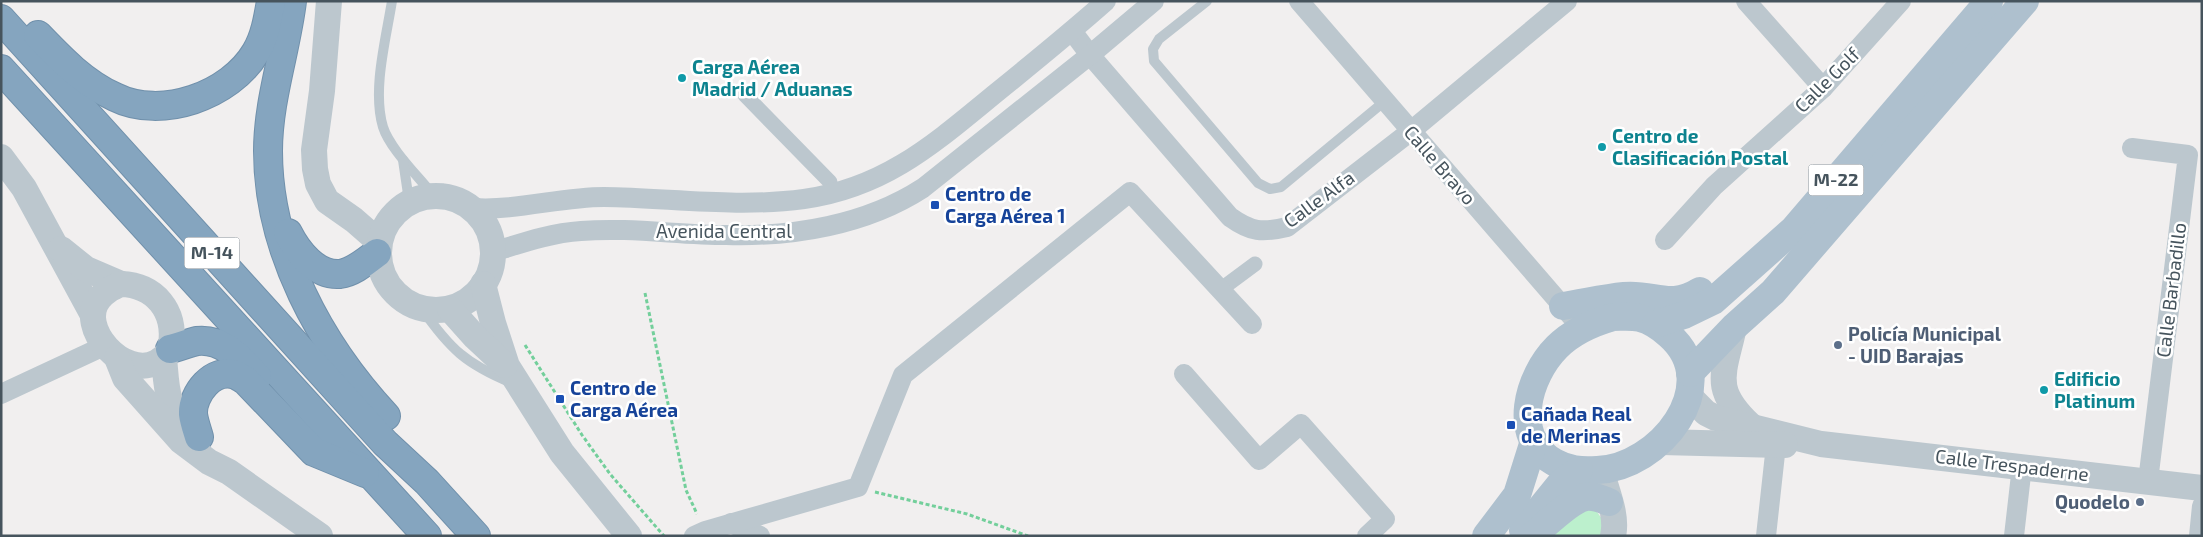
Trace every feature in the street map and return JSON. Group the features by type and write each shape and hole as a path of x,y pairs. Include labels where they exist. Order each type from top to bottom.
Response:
{"highway":[{"path":"1,6 28,23 63,61 95,87 116,98 137,104 161,105 188,102 210,94 234,77 256,53 268,22 271,1"},
{"path":"292,1 272,100 268,151 272,203 286,258 317,321 364,392 392,422 427,482"},
{"name":"M-14","path":"1,19 385,443 427,482 476,536"},
{"name":"M-14","path":"1,70 427,536"},
{"path":"272,203 298,251 314,265 324,270 333,273 347,272 378,247"},
{"path":"167,353 199,341 216,343 233,350 288,411 327,426"},
{"path":"198,437 193,414 196,398 201,387 212,379 223,375 235,374 246,381 314,452 372,476"}],"main road":[{"name":"M-22","path":"1656,324 1684,315 1713,301 1793,230 1989,1"},
{"name":"M-22","path":"1689,384 1734,327 1774,292 2024,4"},
{"path":"1563,306 1627,296 1670,302 1689,298 1793,230"},
{"path":"1613,317 1638,318 1656,324 1678,344 1686,357 1689,384 1679,419 1662,442 1640,458 1618,467 1590,470 1564,468 1548,458 1534,441 1528,423 1528,399 1534,380 1557,346 1580,329 1613,317"},
{"path":"1486,536 1516,495 1534,441"},
{"path":"1519,536 1537,510 1561,483 1590,470"},
{"path":"1532,536 1574,502 1584,497 1597,497 1609,502"}],"street":[{"path":"329,1 322,91 314,150 318,184 327,200 354,220 378,247"},
{"name":"Avenida Central","path":"473,208 494,210 557,200 602,197 727,203 770,202 806,199 878,179 928,149 1106,1"},
{"name":"Avenida Central","path":"493,252 537,238 583,230 726,236 771,235 810,231 861,217 906,199 923,188 1090,56 1154,1"},
{"name":"Calle Bravo","path":"1299,1 1563,306 1580,329"},
{"name":"Calle Alfa","path":"1072,31 1090,56 1230,217 1242,226 1267,231 1287,227 1411,131 1567,1"},
{"path":"1746,1 1823,88"},
{"name":"Calle Golf","path":"1664,240 1714,186 1823,88 1901,1"},
{"path":"745,95 830,182"},
{"name":"Calle Barbadillo","path":"2132,148 2188,155 2148,481"},
{"path":"1,157 24,188 93,315 96,330 125,378 182,441 209,462 229,472 320,536"},
{"path":"318,184 348,203 367,209 414,202 441,194 458,199 473,208 484,221 491,236 493,252 491,269 484,284 469,299 450,308 422,309 408,303 395,294 386,282 380,268 378,247 383,230 414,202"},
{"path":"699,533 858,487 903,375 1130,192 1252,324"},
{"path":"52,239 71,258 86,269 121,284 135,284 148,291 162,303 169,316 173,332 167,353 166,390 176,416 198,437 229,472"},
{"path":"1220,290 1255,264"},
{"path":"93,315 97,300 108,290 121,284"},
{"path":"484,284 493,323 513,376"},
{"path":"450,308 513,376 562,453 629,536"},
{"path":"1734,327 1722,377 1728,399 1736,412 1750,426"},
{"path":"111,352 136,366 151,365 167,353"},
{"path":"1,394 111,352"},
{"path":"1184,374 1259,460 1302,424 1385,519 1366,536"},
{"name":"Calle Trespaderne","path":"1689,384 1706,413 1716,418 1821,444"},
{"name":"Calle Trespaderne","path":"1662,442 1776,445 1821,444 2202,488"},
{"path":"1766,536 1776,445"},
{"path":"2014,536 2022,466"},
{"path":"1590,470 1609,502 1615,528 1613,536"},
{"path":"2199,536 2202,506"},
{"path":"731,523 760,536"}],"lane":[{"path":"392,1 378,95 383,128 403,160 414,202"},
{"path":"1207,1 1159,39 1153,49 1154,61 1258,183 1270,189 1281,187 1385,101"},
{"path":"403,160 414,202"},
{"path":"422,309 442,338 459,354 486,372 513,376"}],"path":[{"path":"645,293 686,490 699,533"},
{"path":"522,340 566,406 582,435 610,474 664,536"},
{"path":"858,487 967,514 1028,536"}],"green space":[{"path":"1595,509 1602,519 1602,536 1551,536 1585,510"}],"place":[{"name":"Carga Aérea Madrid / Aduanas","path":"682,78"},
{"name":"Centro de Clasificación Postal","path":"1602,147"},
{"name":"Centro de Carga Aérea 1","path":"935,205"},
{"name":"Policía Municipal - UID Barajas","path":"1838,345"},
{"name":"Edificio Platinum","path":"2044,390"},
{"name":"Centro de Carga Aérea","path":"560,399"},
{"name":"Cañada Real de Merinas","path":"1511,425"},
{"name":"Quodelo","path":"2140,502"}]}
